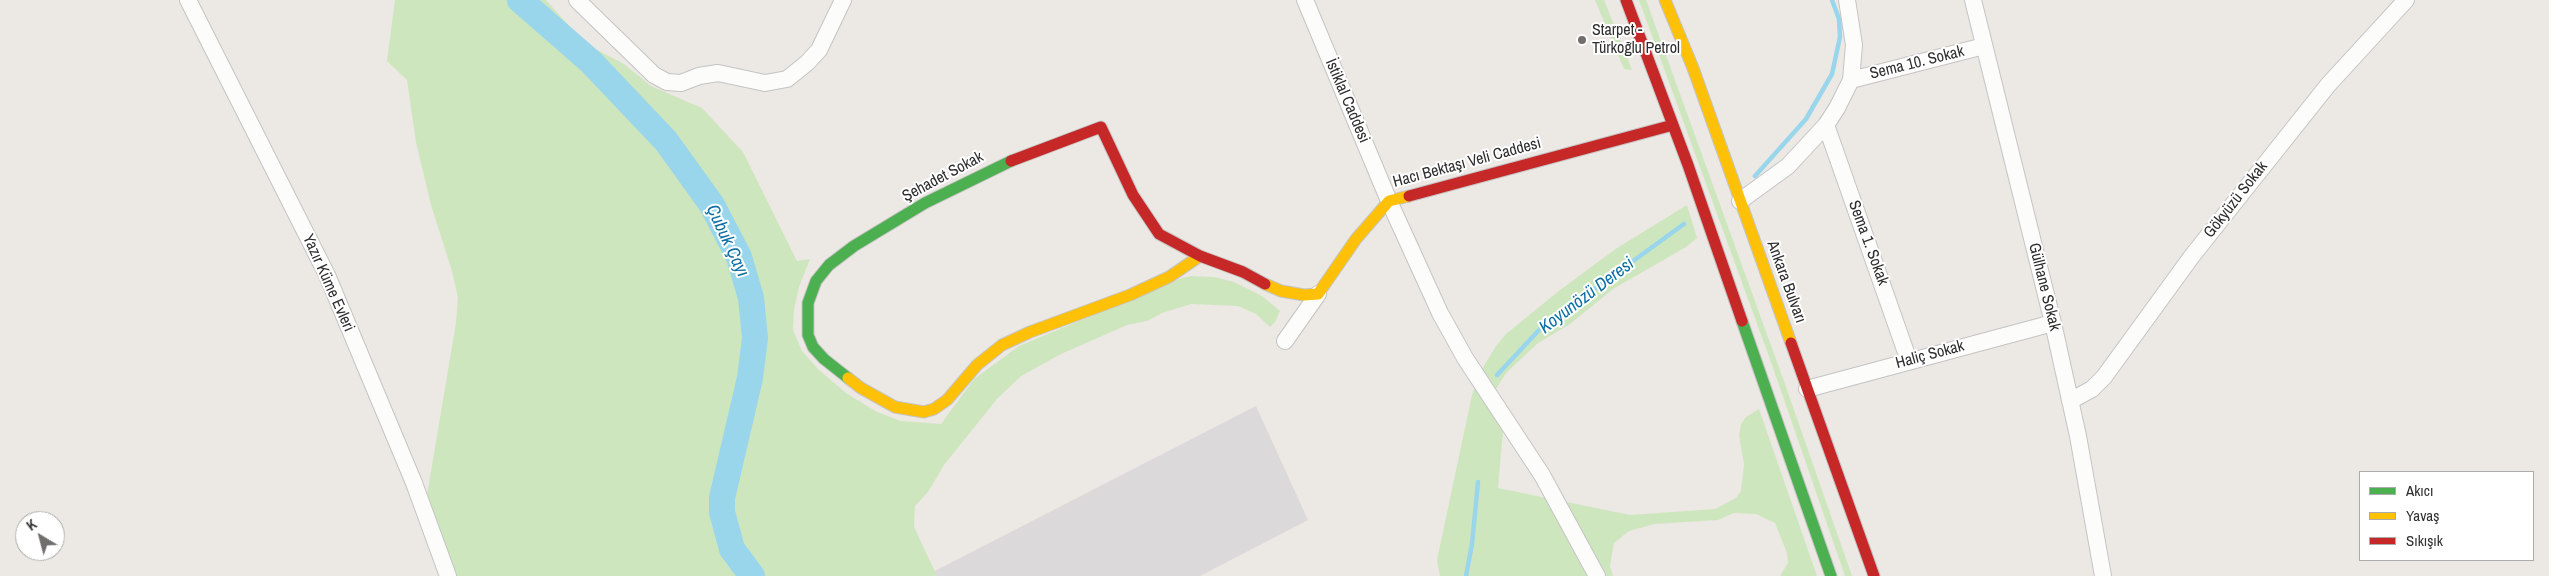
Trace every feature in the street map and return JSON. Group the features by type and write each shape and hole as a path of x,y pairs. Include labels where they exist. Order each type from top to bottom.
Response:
{"street":[{"name":"Yazır Küme Evleri","path":"188,0 327,275 414,483 448,576"},
{"path":"577,0 654,75 668,82 681,84 699,76 718,73 765,83 787,79 808,63 819,50 843,0"},
{"name":"İstiklal Caddesi","path":"1305,0 1389,201 1444,320 1465,358 1542,475 1598,576"},
{"path":"1626,0 1831,576"},
{"name":"Ankara Bulvarı","path":"1665,0 1696,77 1874,576"},
{"path":"1740,201 1788,166 1826,124 1851,80 1854,45 1847,0"},
{"name":"Gülhane Sokak","path":"1973,0 2053,323 2070,401 2102,576"},
{"name":"Gökyüzü Sokak","path":"2070,401 2092,389 2104,377 2192,256 2328,85 2406,0"},
{"name":"Sema 10. Sokak","path":"1851,80 1984,46"},
{"name":"Sema 1. Sokak","path":"1826,124 1910,360"},
{"name":"Hacı Bektaşı Veli Caddesi","path":"1318,294 1356,239 1389,201 1672,125"},
{"name":"Şehadet Sokak","path":"1101,127 1132,195 1150,223 1159,234 1200,256 1169,277 1130,295 1030,332 1002,345 976,365 947,400 934,410 924,412 895,407 879,400 839,372 812,347 806,320 808,302 816,281 829,265 854,246 925,203 1007,163 1101,127"},
{"path":"1200,256 1281,291 1304,295 1318,294"},
{"path":"1285,341 1318,294"},
{"name":"Haliç Sokak","path":"1807,389 2053,323"}],"shaded area":[{"path":"1256,406 1308,520 1200,576 925,576"}],"green space":[{"path":"395,0 546,0 584,43 624,64 651,86 702,108 743,152 797,261 810,259 799,287 794,310 793,330 802,351 819,370 846,393 877,412 901,421 941,424 974,379 1019,346 1182,278 1192,276 1214,277 1234,282 1262,296 1280,311 1275,322 1270,327 1256,314 1238,306 1191,304 1162,313 1147,321 1127,325 1061,354 1021,376 997,399 944,465 928,492 915,506 914,527 937,576 456,576 426,501 456,323 458,298 452,271 431,205 416,142 407,80 387,61"},
{"path":"1595,0 1604,0 1632,70 1624,69"},
{"path":"1639,0 1646,0 1786,387 1852,576 1845,576 1771,362"},
{"path":"1687,205 1697,238 1686,247 1613,289 1570,324 1538,343 1506,373 1496,389 1496,399 1501,412 1503,430 1498,488 1630,515 1715,509 1736,498 1741,491 1744,464 1739,435 1741,424 1746,417 1759,409 1817,576 1780,576 1788,563 1787,553 1775,523 1756,514 1734,513 1718,520 1655,524 1629,531 1614,543 1610,566 1613,576 1440,576 1437,560 1472,395 1478,376 1496,346 1506,334 1560,290 1617,248"}],"waterway":[{"name":"Çubuk Çayı","path":"520,0 591,62 666,141 712,205 739,257 751,298 755,338 750,378 722,498 722,512 732,549 752,576"},
{"name":"Koyunözü Deresi","path":"1755,176 1806,119 1832,74 1840,37 1839,19 1832,0"},
{"name":"Koyunözü Deresi","path":"1497,375 1541,328 1684,224"},
{"name":"Koyunözü Deresi","path":"1466,576 1472,544 1478,482"}],"traffic: fast":[{"path":"848,378 824,359 813,347 808,335 808,303 816,281 829,265 854,246 925,203 1011,161"},
{"path":"1742,321 1831,576"}],"traffic: slow":[{"path":"1665,0 1693,68 1791,343"},
{"path":"1265,284 1281,291 1304,295 1318,294 1356,239 1389,201 1409,196"},
{"path":"848,378 861,388 895,407 924,412 934,409 947,400 977,365 1002,345 1030,332 1130,295 1169,277 1200,256"}],"traffic: jam":[{"path":"1626,0 1688,165 1742,321"},
{"path":"1409,196 1673,125"},
{"path":"1011,161 1101,127 1133,195 1159,234 1200,256 1243,272 1265,284"},
{"path":"1791,343 1874,576"}],"place":[{"name":"Starpet - Türkoğlu Petrol","path":"1582,40"}]}
